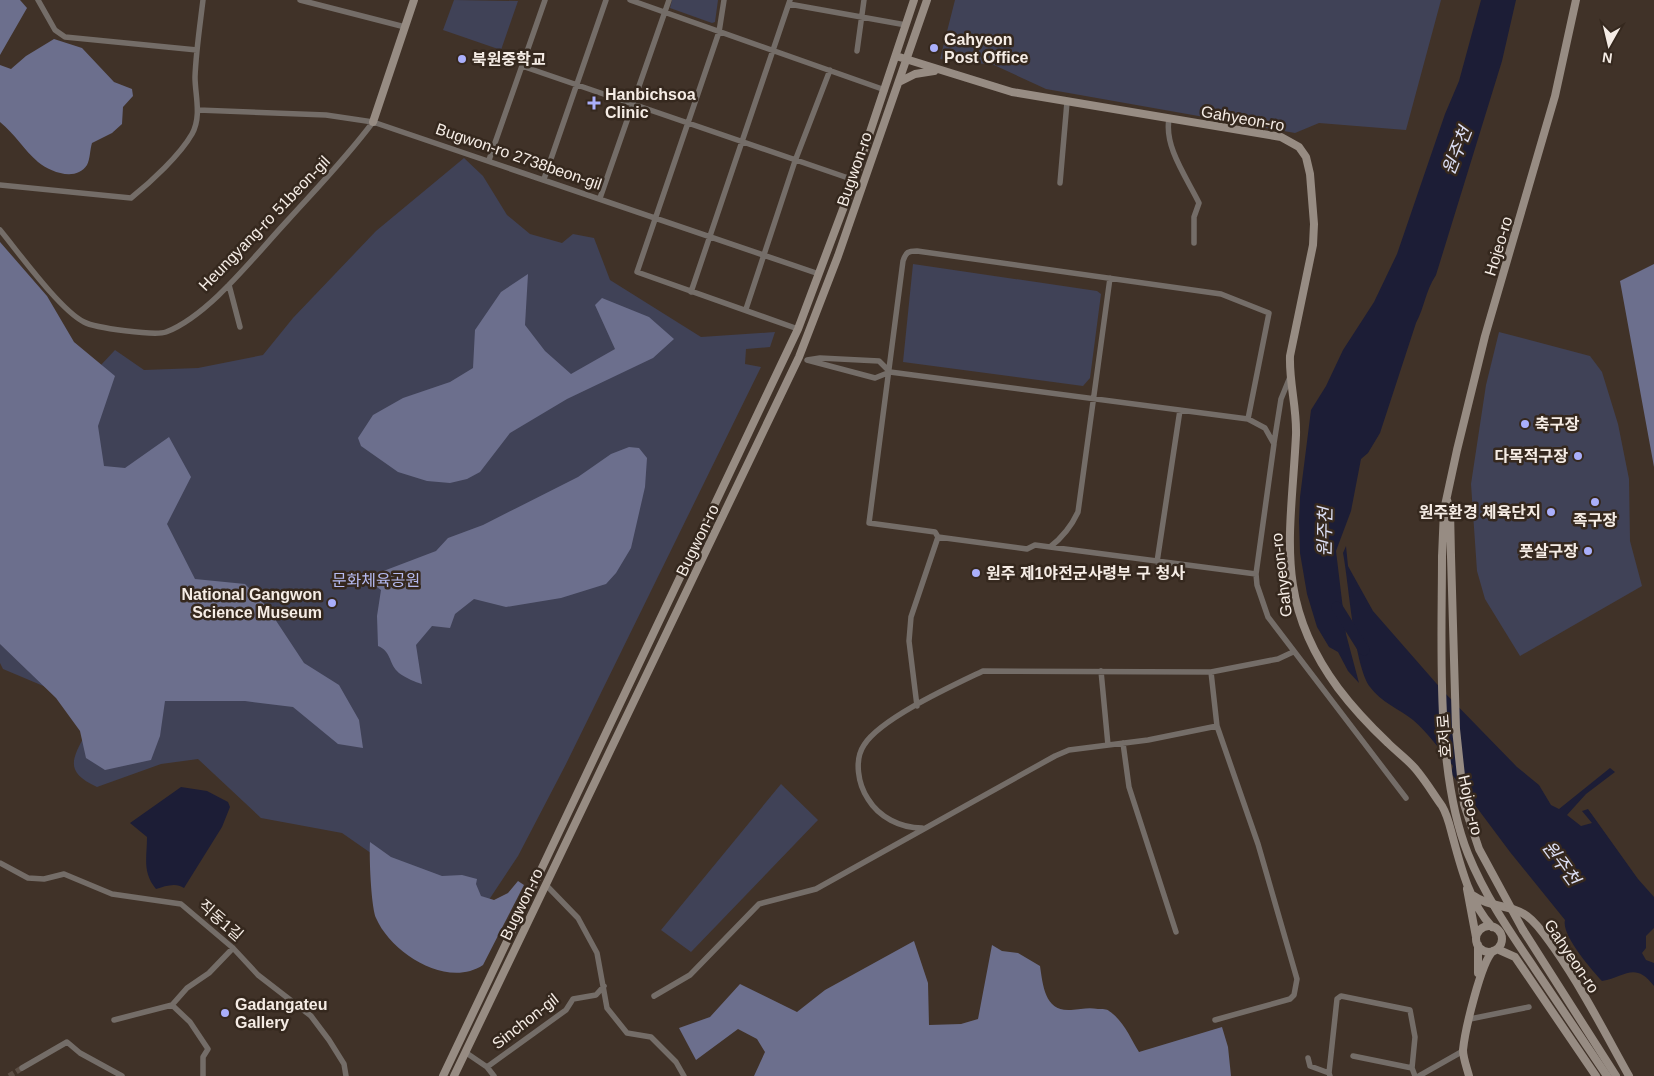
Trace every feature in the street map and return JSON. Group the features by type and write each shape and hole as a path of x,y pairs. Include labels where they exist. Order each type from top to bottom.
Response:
{"street":[{"path":"38,0 55,30 65,37 197,50"},
{"path":"0,186 131,198 176,155 193,133 198,110 195,79 203,0"},
{"path":"300,0 405,27"},
{"path":"373,122 414,0"},
{"path":"489,160 545,0"},
{"path":"544,179 578,86 606,0"},
{"path":"630,0 719,32 774,49 885,90"},
{"path":"600,198 669,0"},
{"path":"724,0 719,32 637,272 798,329"},
{"path":"858,50 864,0"},
{"name":"Bugwon-ro","path":"443,1076 798,329 854,180 914,0"},
{"name":"Bugwon-ro","path":"454,1076 804,359 927,0"},
{"name":"Hojeo-ro","path":"1576,0 1555,96 1485,336 1444,510 1442,557 1446,745 1450,783 1468,852 1484,889 1506,926 1607,1076"},
{"path":"691,292 790,2 906,25"},
{"name":"Gahyeon-ro","path":"896,56 1012,92 1282,137 1299,147 1306,157 1310,174 1314,224 1313,246 1290,356 1290,378 1296,414 1296,435 1289,509 1289,548 1300,623 1315,655 1338,689 1370,726 1418,771 1443,808 1465,880 1474,896 1486,904 1507,907 1526,915 1534,922 1566,965 1629,1076"},
{"path":"522,66 864,184"},
{"path":"746,310 795,161 830,70"},
{"path":"898,82 915,74 942,71"},
{"path":"1060,183 1067,102"},
{"name":"Bugwon-ro 2738beon-gil","path":"198,110 326,115 373,122 819,274"},
{"path":"1170,119 1168,128 1171,143 1198,203 1194,217 1194,243"},
{"name":"Heungyang-ro 51beon-gil","path":"0,230 74,316 96,328 163,333 184,324 228,285 343,160 373,122"},
{"path":"938,537 935,532 869,522 903,261 905,254 909,251 1222,294 1269,313 1248,419"},
{"path":"1050,547 1061,539 1072,526 1078,512 1110,278"},
{"path":"228,285 240,327"},
{"path":"787,354 875,378 890,372 1248,419 1265,428 1274,444"},
{"path":"804,359 820,358 879,362 890,372"},
{"path":"1290,378 1281,399 1256,574 1257,585 1268,617 1406,798"},
{"path":"1157,562 1180,410"},
{"name":"Hojeo-ro","path":"1447,500 1450,510 1451,556"},
{"path":"938,537 1026,549 1034,545 1256,574"},
{"path":"917,706 909,641 911,617 938,537"},
{"name":"호저로","path":"1451,556 1456,729 1464,804 1479,849 1522,930 1616,1076"},
{"path":"922,828 890,821 874,809 863,791 858,771 860,753 865,743 888,723 983,671 1212,672 1278,659 1293,652"},
{"path":"1101,671 1108,745"},
{"path":"1212,672 1217,726 1258,844 1297,979 1294,995 1290,999 1215,1020"},
{"path":"654,996 690,976 759,904 816,889 922,828 1055,756 1069,750 1124,743 1217,726"},
{"path":"1124,743 1129,787 1176,932"},
{"name":"직동1길","path":"0,864 28,878 44,879 64,874 112,894 181,904 233,948 258,975 311,1016 344,1064 346,1076"},
{"path":"1465,880 1478,945 1478,986"},
{"path":"546,885 578,918 597,953 607,1008 627,1033 651,1037 676,1062 684,1076"},
{"path":"1469,1076 1463,1051 1470,1019 1486,957 1501,942 1501,934 1492,927 1478,908 1474,896"},
{"path":"1476,937 1484,927 1492,927"},
{"path":"1478,945 1485,951 1495,950 1515,957 1596,1076"},
{"path":"114,1020 172,1005 187,988 209,972 233,948"},
{"name":"Sinchon-gil","path":"487,1066 566,1010 573,999 596,995 604,986"},
{"path":"1308,1058 1310,1066 1329,1074 1337,999 1340,996 1410,1010 1415,1037 1412,1068 1417,1076 1463,1051"},
{"path":"172,1005 190,1022 208,1049 203,1057 202,1076"},
{"path":"1470,1019 1529,1007"},
{"path":"22,1068 67,1042 80,1053 122,1076"},
{"path":"457,1048 465,1052"},
{"name":"Sinchon-gil","path":"465,1052 487,1066 494,1076"},
{"path":"1353,1056 1412,1068"}],"green space":[{"path":"0,0 20,0 27,8 0,55"},
{"path":"454,0 518,1 501,50 443,30"},
{"path":"672,0 718,0 715,22 712,23 670,8"},
{"path":"955,0 1441,0 1406,130 1319,123 1295,133 1046,89 994,65 940,59"},
{"path":"54,39 82,48 114,82 132,89 133,96 123,107 122,124 112,133 92,143 87,165 82,170 70,174 56,172 43,166 0,122 0,65 11,69 26,56"},
{"name":"문화체육공원","path":"464,158 483,176 507,215 530,234 562,243 573,234 594,238 610,280 701,337 775,332 770,347 746,349 745,364 761,367 566,764 518,856 473,924 342,833 261,818 198,759 161,764 97,787 86,781 79,776 74,764 77,750 86,733 60,693 3,669 0,663 0,473 115,350 144,370 198,368 263,355 293,318 376,231"},
{"path":"0,242 47,296 74,342 115,376 98,426 104,466 125,468 169,437 191,477 167,524 195,579 245,584 267,607 304,663 339,685 359,720 363,748 338,744 293,707 245,701 165,701 160,736 151,760 105,770 86,758 80,731 56,698 0,644"},
{"path":"913,264 1097,291 1101,294 1090,378 1083,386 903,362"},
{"path":"1654,264 1654,467 1620,281"},
{"path":"528,274 525,325 545,351 571,374 615,349 595,305 602,298 649,317 674,339 653,358 567,399 510,433 480,472 467,479 450,483 427,481 398,472 361,446 358,438 373,415 403,398 450,382 473,368 475,330 501,292"},
{"name":"원주환경 체육단지","path":"1499,332 1590,356 1602,372 1618,424 1629,479 1630,541 1642,586 1520,656 1485,599 1477,571 1471,484 1486,385"},
{"path":"629,447 639,448 647,458 645,487 631,548 616,573 606,584 561,598 506,607 474,599 455,614 450,628 432,626 416,645 422,684 405,677 394,668 388,654 378,646 377,616 381,590 365,578 436,551 448,538 483,525 578,477 611,454"},
{"path":"781,784 818,820 691,952 661,930"},
{"path":"370,842 391,857 442,876 462,875 477,879 476,884 481,896 494,900 508,893 518,881 524,885 483,965 469,971 453,973 437,970 407,955 394,943 383,931 374,912"},
{"path":"914,941 928,983 929,1025 961,1024 978,1019 992,945 1002,951 1018,953 1040,966 1044,989 1056,1007 1062,1010 1091,1008 1108,1010 1123,1024 1139,1052 1222,1027 1228,1047 1231,1076 754,1076 765,1052 757,1039 738,1029 696,1060 679,1028 710,1017 740,984 797,1012 825,990"}],"water":[{"path":"1481,0 1516,0 1502,61 1436,275 1416,323 1380,433 1368,453 1361,459 1351,511 1336,551 1346,634 1359,683 1348,671 1338,652 1329,647 1317,627 1307,594 1300,553 1299,521 1300,497 1311,410 1326,386 1343,350 1374,302 1397,254 1445,114 1459,81"},
{"path":"1346,546 1348,566 1373,611 1443,691 1517,767 1539,785 1551,805 1559,809 1610,768 1615,772 1586,794 1567,815 1581,826 1592,823 1582,811 1588,809 1638,879 1654,897 1654,928 1646,936 1646,948 1642,953 1646,960 1654,963 1654,986 1647,978 1635,972 1602,981 1572,943 1565,926 1565,920 1510,852 1451,773 1453,766 1444,754 1413,720 1385,701 1370,687 1364,676 1356,643 1343,553"},
{"path":"181,787 207,791 228,802 230,807 222,827 184,888 174,885 156,889 147,871 147,837 130,823"}],"waterway":[{"name":"원주천","path":"1337,607 1364,650"}],"tunnel":[{"path":"9,1076 22,1068"}],"place":[{"name":"Gahyeon Post Office","path":"934,48"},
{"name":"북원중학교","path":"462,59"},
{"name":"Hanbichsoa Clinic","path":"594,103"},
{"name":"축구장","path":"1525,424"},
{"name":"다목적구장","path":"1578,456"},
{"name":"족구장","path":"1595,502"},
{"name":"원주환경 체육단지","path":"1551,512"},
{"name":"풋살구장","path":"1588,551"},
{"name":"원주 제1야전군사령부 구 청사","path":"976,573"},
{"name":"National Gangwon Science Museum","path":"332,603"},
{"name":"Gadangateu Gallery","path":"225,1013"}]}
